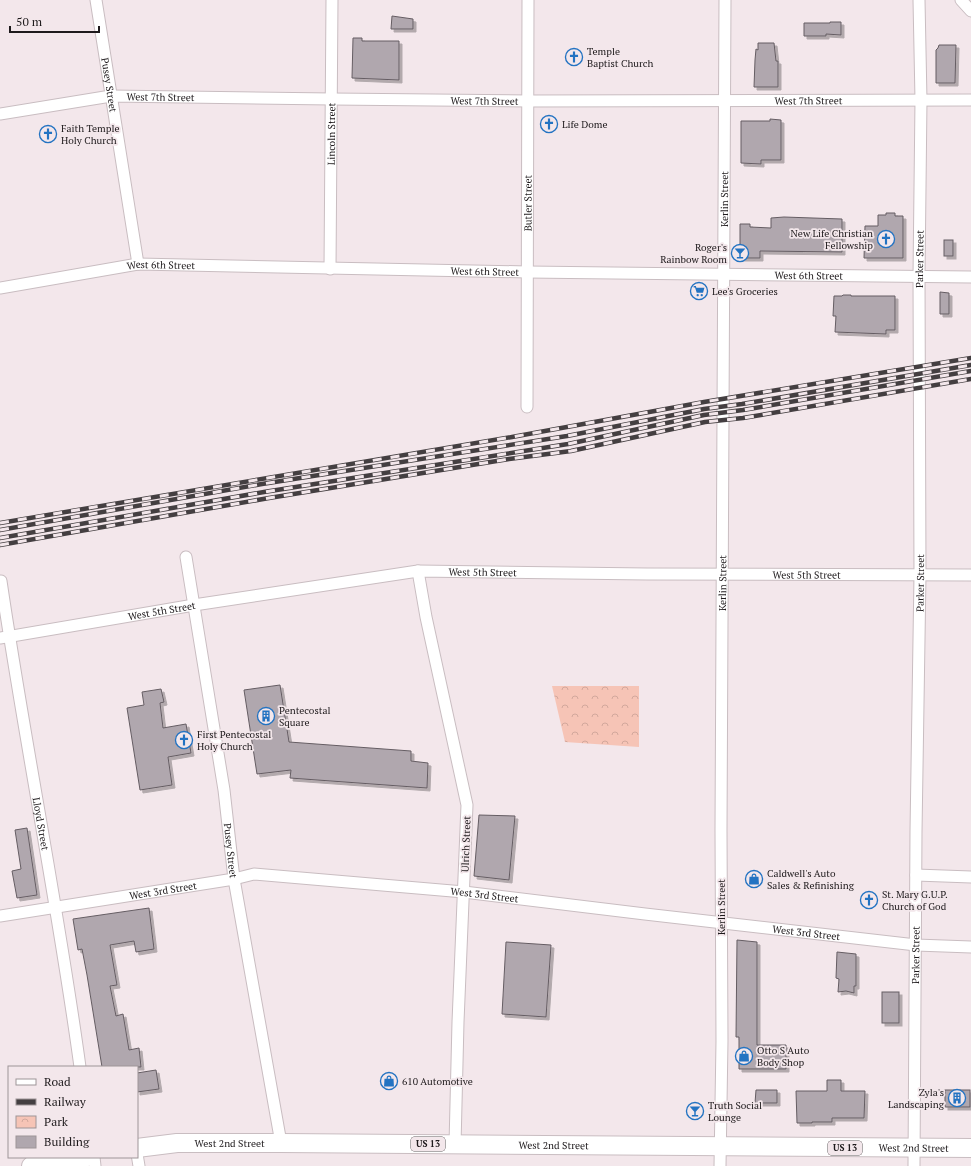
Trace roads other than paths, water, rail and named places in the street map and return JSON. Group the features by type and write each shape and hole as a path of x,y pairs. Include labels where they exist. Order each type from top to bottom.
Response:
{"main road":[{"name":"West 2nd Street","path":"138,1148 177,1144 281,1143 971,1148"},
{"path":"31,1166 81,1158"}],"street":[{"name":"Pusey Street","path":"96,0 138,264"},
{"name":"Lincoln Street","path":"330,268 332,0"},
{"name":"Butler Street","path":"527,407 528,0"},
{"name":"Kerlin Street","path":"720,1166 722,1041 722,574 725,0"},
{"name":"Parker Street","path":"914,1166 916,832 920,574 918,276 921,100 919,0"},
{"path":"961,0 971,11"},
{"name":"West 7th Street","path":"0,114 111,96 332,100 528,101 971,100"},
{"name":"West 6th Street","path":"0,288 138,264 527,272 971,277"},
{"name":"Pusey Street","path":"186,557 224,790 234,879 281,1143"},
{"name":"West 5th Street","path":"5,637 194,605 418,571 647,574 971,575"},
{"name":"Ulrich Street","path":"418,571 426,617 467,806 458,1022 455,1145"},
{"name":"Lloyd Street","path":"1,581 5,637 22,710 40,822 56,907 80,1066"},
{"name":"West 3rd Street","path":"0,916 234,879 254,874 464,892 916,945 971,947"},
{"path":"916,874 971,877"}],"railway":[{"path":"0,523 512,437 704,402 971,358"},
{"path":"0,530 262,484 567,436 704,409 742,404 971,365"},
{"path":"0,538 264,492 568,444 704,415 743,410 971,371"},
{"path":"0,545 269,498 509,459 571,451 705,422 743,418 971,379"}],"place":[{"name":"Temple Baptist Church","path":"574,57"},
{"name":"Life Dome","path":"549,124"},
{"name":"Faith Temple Holy Church","path":"48,134"},
{"name":"New Life Christian Fellowship","path":"886,239"},
{"name":"Roger's Rainbow Room","path":"740,253"},
{"name":"Lee's Groceries","path":"699,291"},
{"name":"Pentecostal Square","path":"266,716"},
{"name":"First Pentecostal Holy Church","path":"184,740"},
{"name":"Caldwell's Auto Sales & Refinishing","path":"754,879"},
{"name":"St. Mary G.U.P. Church of God","path":"869,900"},
{"name":"Otto S Auto Body Shop","path":"744,1056"},
{"name":"610 Automotive","path":"389,1081"},
{"name":"Zyla's Landscaping","path":"957,1098"},
{"name":"Truth Social Lounge","path":"695,1111"}]}
